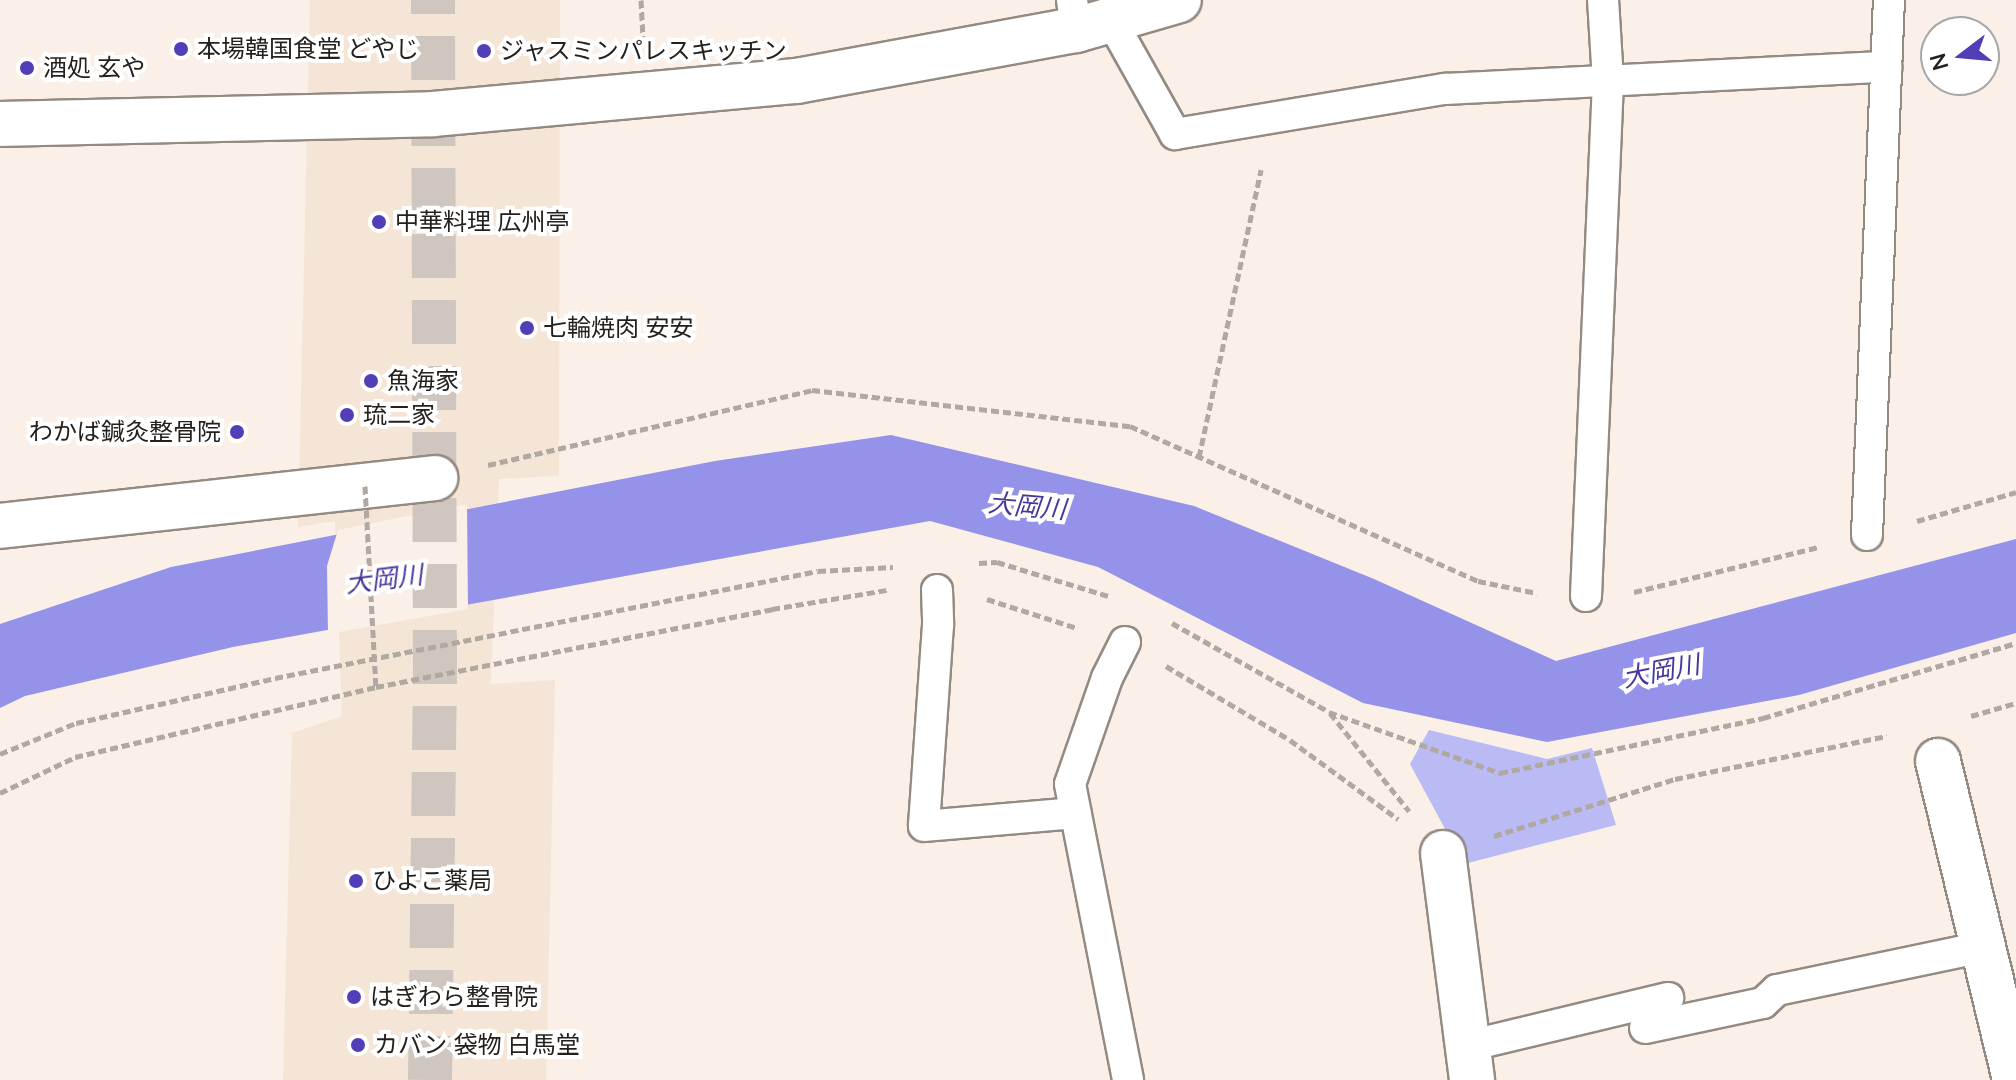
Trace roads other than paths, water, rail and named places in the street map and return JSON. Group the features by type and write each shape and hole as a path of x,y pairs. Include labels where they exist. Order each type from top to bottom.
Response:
{"street":[{"path":"0,124 433,114 797,81 1086,17 1179,0"},
{"path":"0,526 435,478"},
{"path":"1938,761 1996,964 2015,1080"},
{"path":"1443,853 1470,1063"}],"lane":[{"path":"1586,596 1608,81 1603,0"},
{"path":"1867,535 1889,0"},
{"path":"1086,17 1175,134 1445,89 1886,67"},
{"path":"937,590 938,625 924,826 1075,813"},
{"path":"1125,642 1107,678 1070,784 1128,1080"},
{"path":"1645,1028 1763,1003 1777,990 1996,964"},
{"path":"1470,1063 1668,998"}],"water":[{"name":"大岡川","path":"891,435 1194,506 1374,579 1556,661 2016,539 2016,633 1799,695 1547,742 1363,703 1098,567 930,521 233,647 25,696 0,708 0,624 171,567 715,461"}],"tunnel":[{"path":"430,1080 435,674 433,0"}],"place":[{"name":"本場韓国食堂 どやじ","path":"181,49"},
{"name":"ジャスミンパレスキッチン","path":"484,51"},
{"name":"酒処 玄や","path":"27,68"},
{"name":"中華料理 広州亭","path":"379,222"},
{"name":"七輪焼肉 安安","path":"527,328"},
{"name":"魚海家","path":"371,381"},
{"name":"琉二家","path":"347,415"},
{"name":"わかば鍼灸整骨院","path":"237,432"},
{"name":"ひよこ薬局","path":"356,881"},
{"name":"はぎわら整骨院","path":"354,997"},
{"name":"カバン 袋物 白馬堂","path":"358,1045"}]}
